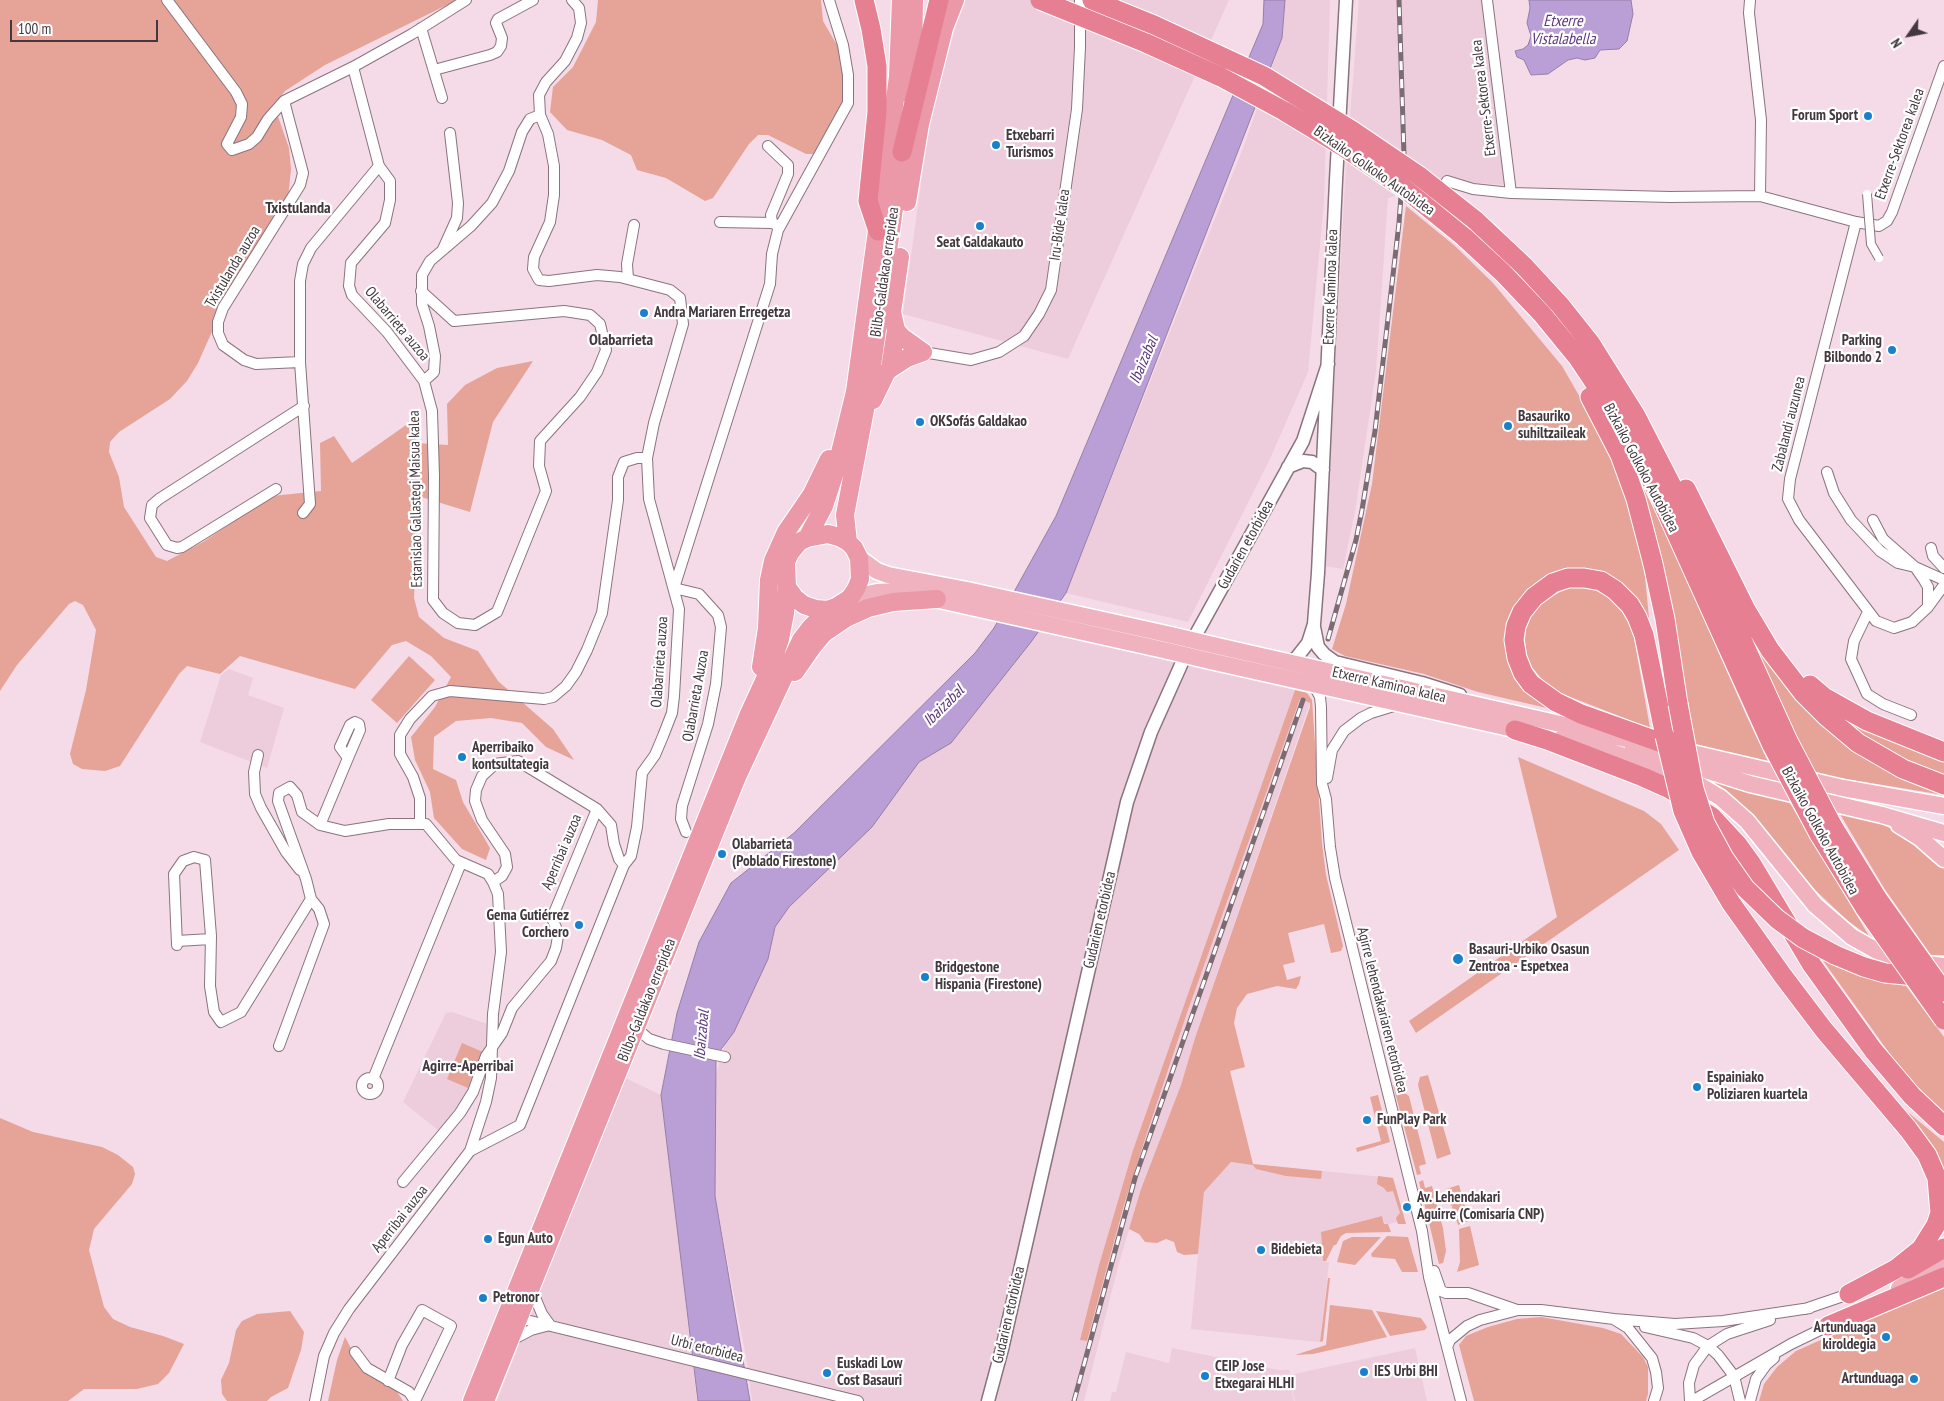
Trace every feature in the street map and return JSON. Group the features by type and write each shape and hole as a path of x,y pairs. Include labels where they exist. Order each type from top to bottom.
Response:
{"highway":[{"path":"864,0 877,66 878,112 868,201 878,231"},
{"name":"Bilbo-Galdakao errepidea","path":"472,1401 512,1316 692,854 748,716 771,666 785,613 786,562 794,548 806,538 824,506 836,469 851,411 878,231 898,76 901,0"},
{"name":"Bilbo-Galdakao errepidea","path":"859,558 854,548 848,542 845,515 848,490 862,429 902,152 912,68 914,0"},
{"path":"902,152 939,0"},
{"path":"890,369 896,330 892,312 920,124 944,28 955,0"},
{"name":"Bizkaiko Golkoko Autobidea","path":"1040,0 1221,77 1284,111 1342,146 1405,188 1464,237 1503,273 1542,314 1578,358 1620,421 1658,494 1780,743 1826,830 1944,1020"},
{"name":"Bizkaiko Golkoko Autobidea","path":"1092,0 1162,29 1264,76 1353,131 1418,175 1475,220 1524,266 1560,305 1591,344 1636,416 1672,486 1780,743"},
{"path":"1503,273 1570,361 1597,408 1620,455 1636,499 1653,564 1665,619 1694,789 1705,823 1724,858 1745,888 1777,919 1803,938 1835,955 1885,973 1944,978"},
{"path":"896,330 902,337 923,352"},
{"path":"1591,344 1646,418 1659,439 1702,519 1745,608 1786,673 1827,717 1858,743 1881,758 1926,779 1944,785"},
{"path":"862,429 877,390 886,373 907,358 923,352"},
{"name":"Bilbo-Galdakao errepidea","path":"748,716 764,655 768,587 773,561 786,532 818,482 832,452 839,429 851,411"},
{"path":"806,538 828,534 848,542"},
{"path":"850,598 860,579 859,558"},
{"path":"1653,564 1663,667 1665,736"},
{"path":"1695,754 1581,714 1556,702 1538,690 1523,673 1517,658 1514,640 1516,626 1522,612 1534,597 1553,583 1568,578 1584,578 1601,581 1616,590 1630,605 1644,635 1665,736 1683,811 1701,852 1736,910 1783,976 1824,1030 1928,1155 1937,1178 1940,1213 1933,1231 1921,1249 1896,1269 1849,1294"},
{"path":"1732,580 1775,647 1805,681 1824,697 1867,721 1944,752"},
{"path":"787,587 795,598 804,605 828,610"},
{"name":"Bilbo-Galdakao errepidea","path":"485,1401 509,1341 512,1316 531,1287 753,740 801,640 828,610 850,598"},
{"path":"753,740 769,720 796,669 824,634 846,618 868,608 893,602 937,599"},
{"path":"1515,730 1547,740 1643,777 1670,789 1712,817 1732,837 1751,863 1812,965 1873,1050 1912,1096 1944,1126"},
{"path":"692,854 690,840 686,832 697,831 704,825"},
{"name":"Bizkaiko Golkoko Autobidea","path":"1871,903 1944,992"},
{"path":"1783,976 1847,1046 1886,1085 1944,1134"},
{"path":"1849,1294 1872,1287 1899,1274 1944,1248"},
{"path":"1828,1326 1944,1277"}],"main road":[{"path":"859,558 877,571 965,597 1212,653"},
{"path":"850,598 878,592 899,591 937,599 965,597"},
{"name":"Etxerre Kaminoa kalea","path":"1212,653 1290,663 1564,726"},
{"name":"Etxerre Kaminoa kalea","path":"1212,653 1312,684 1595,746 1646,763 1701,786 1721,798 1747,822 1815,905 1852,937 1876,951 1911,962 1944,966"},
{"path":"1564,726 1851,789 1944,806"},
{"path":"1564,726 1750,784 1882,814 1944,833"},
{"path":"1882,814 1920,838 1944,859"},
{"path":"1828,1326 1923,1275 1944,1261"}],"street":[{"path":"167,0 236,92 242,104 240,118 227,144 232,150 249,144 257,137 268,118 284,100 353,68 466,0"},
{"path":"434,70 497,52 501,46 502,38 496,23 498,19 534,0"},
{"path":"540,115 539,95 546,82 565,61 577,38 580,23 579,8 572,0"},
{"path":"776,224 848,103 848,75 843,45 829,0"},
{"name":"Iru-Bide kalea","path":"923,352 971,360 999,352 1024,336 1039,314 1051,290 1077,108 1080,0"},
{"name":"Etxerre Kaminoa kalea","path":"1314,624 1346,0"},
{"name":"Etxerre-Sektorea kalea","path":"1487,0 1511,192"},
{"path":"1750,0 1749,13 1761,120 1760,196"},
{"path":"422,28 442,98"},
{"name":"Etxerre-Sektorea kalea","path":"1447,181 1473,189 1511,192 1670,197 1760,196 1856,222 1879,226 1887,221 1892,212 1944,66"},
{"path":"303,513 310,504 300,362 300,281 303,264 311,248 379,166 353,68"},
{"name":"Txistulanda auzoa","path":"284,100 303,173 300,185 224,308 218,322 218,333 223,345 244,360 256,364 300,362"},
{"name":"Olabarrieta auzoa","path":"379,166 390,181 390,200 385,223 351,264 349,286 352,295 387,332 424,381 434,372 435,356 422,304 422,275 430,261 471,226 492,203 509,171 522,132 530,119 540,115 548,134 554,166 554,195 550,222 534,257 533,269 539,280 549,281 597,275 628,279 670,290 680,298 682,309 683,324 654,423 647,458 649,499 679,609 672,713 655,755 642,773 638,794 637,827 630,856 624,865 520,1125 470,1151"},
{"path":"442,250 456,218 458,203 450,133"},
{"path":"768,146 788,165 785,182 771,215 776,224"},
{"path":"1867,194 1871,244 1879,258"},
{"path":"720,222 776,224"},
{"name":"Zabalandi auzunea","path":"1856,222 1788,488 1788,498 1799,520 1876,622 1894,628 1912,622 1928,607 1944,585"},
{"name":"Olabarrieta auzoa","path":"674,588 770,284 776,224"},
{"path":"628,279 627,264 634,225"},
{"name":"Estanislao Gallastegi Maisua kalea","path":"421,291 454,321 564,311 590,314 600,324 606,350 597,372 580,397 540,441 540,466 546,491 497,612 475,625 458,623 443,613 433,600 434,476 432,411 424,381"},
{"name":"Gudarien etorbidea","path":"988,1401 1127,802 1151,732 1189,647 1303,441 1328,364"},
{"path":"276,489 182,547 177,548 167,544 150,518 152,505 159,499 304,406"},
{"path":"1303,441 1317,435 1325,437"},
{"path":"420,824 420,798 413,777 400,754 400,735 410,720 432,696 450,690 544,699 554,697 566,686 576,672 587,650 602,612 618,500 618,477 624,462 637,458 647,458"},
{"path":"1288,467 1303,460 1312,462 1323,470"},
{"path":"1827,472 1834,493 1851,520 1880,551 1898,562 1944,580"},
{"path":"1873,520 1883,539 1914,567 1924,580 1928,587 1928,607"},
{"path":"1931,548 1933,556 1944,568"},
{"name":"Olabarrieta Auzoa","path":"674,588 699,594 711,605 718,615 721,627 716,684 708,724 682,806 681,819 686,832"},
{"name":"Zabalandi auzunea","path":"1928,607 1944,597"},
{"path":"1868,612 1854,641 1851,659 1867,694 1883,704 1911,715"},
{"path":"1290,663 1308,643 1314,624"},
{"path":"1314,624 1318,647 1335,662 1441,688 1459,694 1475,705"},
{"name":"Agirre lehendakariaren etorbidea","path":"1312,684 1320,697 1322,784 1326,799 1335,878 1422,1231 1436,1307 1462,1401"},
{"name":"Agirre lehendakariaren etorbidea","path":"1326,799 1330,757 1337,740 1344,731 1371,713 1401,704"},
{"path":"320,825 348,758"},
{"path":"257,759 255,794 260,808 286,852 306,879"},
{"name":"Aperribai auzoa","path":"316,1401 324,1356 334,1333 349,1309 470,1151 486,1102 491,1078 492,1049 493,1014 501,952 498,894 493,882 502,876 507,866 505,854 482,820 475,802 476,790 482,776 495,764 518,761 597,809 552,918 558,930 558,936 551,961 512,1008 502,1033 492,1049 486,1056 473,1092 460,1112 403,1182"},
{"path":"279,1046 324,924 319,908 310,899 306,879 278,801 279,793 290,787 297,795 302,812 320,825 345,832 389,824 426,824 456,860 488,874 493,882"},
{"path":"597,809 611,825 619,859 624,865"},
{"path":"211,940 177,943 174,874 183,861 194,857 205,860 211,940 210,986 214,1012 221,1022 241,1012 310,899"},
{"path":"372,1078 461,863"},
{"path":"636,1028 649,1039 724,1058"},
{"path":"1422,1231 1441,1291 1468,1294 1518,1310"},
{"path":"509,1341 531,1330 550,1324 542,1314 531,1287"},
{"path":"1436,1307 1442,1296 1446,1293"},
{"path":"1828,1326 1791,1344 1691,1401 1689,1383 1694,1365 1708,1346 1727,1334 1849,1294"},
{"path":"1618,1321 1675,1324 1723,1321 1810,1308"},
{"path":"388,1381 402,1344 422,1310 451,1326 415,1401"},
{"path":"1448,1347 1450,1340 1467,1326 1480,1320 1518,1310 1541,1310 1618,1321 1676,1333 1693,1338 1708,1346 1718,1355 1734,1376 1740,1401"},
{"name":"Urbi etorbidea","path":"512,1316 858,1401"},
{"path":"1618,1321 1640,1342 1652,1358 1658,1388 1654,1401"},
{"path":"1750,1401 1756,1379 1766,1365 1791,1344"},
{"path":"355,1352 367,1368 409,1392 415,1401"}],"shaded area":[{"path":"0,0 457,0 325,65 285,91 278,100 275,108 289,148 291,169 288,199 223,307 198,363 187,381 170,399 119,432 110,442 109,452 119,477 124,507 156,557 167,561 203,542 272,496 321,491 320,443 334,436 352,463 416,418 416,443 448,445 447,404 465,385 497,368 533,361 493,422 470,512 418,496 414,598 419,617 444,638 478,651 498,681 553,729 574,760 546,747 522,723 491,718 456,721 434,737 433,769 456,780 463,802 490,848 486,860 462,849 434,818 430,792 415,760 411,737 435,707 451,677 431,656 406,641 392,645 355,689 240,656 220,674 187,666 179,674 120,766 105,771 82,769 73,764 70,754 86,690 96,630 83,605 75,601 69,604 17,665 0,691"},
{"path":"598,0 821,0 823,21 848,64 853,85 851,104 845,120 834,137 819,154 806,154 768,135 758,135 749,144 713,198 705,201 666,178 637,170 631,155 602,140 567,130 550,112 553,87 573,67 596,22"},
{"path":"963,0 1229,0 1068,359 903,314 925,154 935,102"},
{"path":"1285,0 1330,0 1324,202 1308,372 1270,459 1188,622 1066,593 1243,148 1282,38"},
{"path":"1359,0 1481,0 1506,185 1447,181 1388,198 1376,371 1355,512 1343,569 1324,566 1345,183"},
{"path":"1406,206 1455,246 1493,283 1562,366 1589,413 1612,459 1627,502 1644,566 1649,618 1644,618 1586,569 1508,624 1551,709 1478,692 1424,674 1345,656 1332,649 1346,604 1372,484"},
{"path":"1618,440 1661,522 1769,764 1690,745"},
{"path":"1570,588 1597,591 1609,598 1622,612 1628,622 1634,638 1650,728 1560,693 1544,682 1532,667 1527,655 1525,640 1526,629 1531,617 1541,604"},
{"path":"1740,615 1814,713 1944,792 1944,795 1816,774 1783,710"},
{"path":"1041,627 1295,690 1133,1150 1099,1265 1081,1340 1087,1341 1124,1205 1188,1010 1300,699 1310,703 1195,1038 1181,1085 1141,1189 1118,1267 1084,1401 752,1401 746,1357 715,1196 716,1075 753,947 824,851"},
{"path":"409,656 435,680 397,723 371,700"},
{"path":"229,669 253,678 248,695 284,708 267,768 200,742 221,675"},
{"path":"1295,690 1307,693 1312,700 1326,875 1343,946 1341,951 1331,953 1324,924 1288,933 1295,962 1283,965 1287,980 1301,976 1299,984 1296,989 1277,986 1247,994 1237,1008 1234,1023 1245,1067 1230,1071 1253,1164 1322,1171 1321,1179 1286,1176 1256,1169 1253,1165 1231,1162 1204,1192 1198,1254 1184,1255 1177,1252 1174,1242 1166,1239 1157,1243 1145,1242 1139,1234 1129,1229 1141,1189 1181,1085 1195,1038 1310,707 1310,703 1300,699 1188,1010 1147,1133 1124,1205 1087,1341 1080,1340 1099,1265 1133,1150"},
{"path":"1833,710 1944,758 1944,775 1885,749"},
{"path":"1518,757 1644,811 1661,824 1679,850 1416,1033 1409,1021 1557,917"},
{"path":"1701,777 1788,800 1869,936 1848,921 1813,888 1752,815"},
{"path":"1837,809 1874,820 1897,832 1922,849 1944,868 1944,955 1931,955 1884,888"},
{"path":"1814,948 1883,981 1906,986 1944,1037 1944,1115 1900,1068"},
{"path":"452,1012 490,1025 484,1054 465,1097 455,1113 439,1131 403,1102 446,1013"},
{"path":"462,1043 483,1052 468,1088 447,1079"},
{"path":"1428,1075 1451,1154 1437,1159 1418,1085 1420,1077"},
{"path":"623,1077 661,1095 697,1401 497,1401"},
{"path":"1393,1085 1409,1096 1426,1164 1419,1166 1421,1174 1417,1175"},
{"path":"1378,1095 1390,1142 1357,1152 1356,1148 1381,1141 1370,1097"},
{"path":"1887,1095 1944,1142 1944,1190"},
{"path":"0,1118 33,1132 102,1147 118,1155 133,1167 135,1174 132,1184 94,1229 89,1250 104,1307 113,1319 130,1327 184,1344 169,1373 158,1384 137,1389 84,1389 68,1401 0,1401"},
{"name":"Bidebieta","path":"1231,1162 1393,1178 1405,1220 1385,1225 1382,1216 1321,1232 1323,1261 1329,1262 1320,1342 1191,1329 1204,1192"},
{"path":"1378,1176 1393,1178 1406,1224 1398,1224 1396,1218 1400,1213 1393,1191 1387,1192 1377,1184"},
{"path":"1423,1180 1425,1188 1432,1186 1443,1228 1446,1251 1443,1263 1439,1264 1419,1182"},
{"path":"1459,1185 1469,1221 1458,1225 1446,1189"},
{"path":"1382,1216 1384,1224 1388,1224 1391,1232 1346,1233 1334,1245 1326,1261 1323,1261 1321,1232"},
{"path":"1470,1226 1479,1265 1457,1272 1460,1262 1459,1229"},
{"path":"1387,1236 1408,1237 1418,1272 1402,1272 1395,1259 1372,1257 1371,1254"},
{"path":"1352,1237 1381,1237 1355,1265 1337,1262 1343,1241"},
{"path":"1328,1278 1330,1278 1323,1341 1320,1342"},
{"name":"Artunduaga kiroldegia","path":"1944,1285 1944,1401 1759,1401 1764,1384 1777,1367 1796,1351"},
{"path":"1330,1305 1372,1310 1387,1337 1313,1354 1295,1355 1326,1345"},
{"path":"290,1311 304,1332 301,1350 288,1388 267,1401 227,1401 222,1394 221,1380 229,1363 236,1330 242,1321 257,1314"},
{"path":"1376,1311 1421,1318 1427,1327 1425,1330 1390,1336"},
{"path":"1541,1317 1603,1328 1621,1334 1643,1357 1648,1367 1648,1394 1646,1401 1474,1401 1459,1345 1466,1336 1488,1327 1517,1319"},
{"path":"345,1337 360,1365 369,1376 396,1390 403,1401 328,1401 337,1360"},
{"path":"1172,1348 1279,1370 1290,1370 1290,1375 1415,1348 1427,1401 1295,1401 1289,1379 1294,1401 1110,1401 1112,1392 1116,1392 1126,1352 1169,1363"}],"water":[{"name":"Ibaizabal","path":"1264,0 1285,0 1282,38 1066,593 1031,642 951,743 919,762 872,827 789,907 775,927 768,959 734,1032 716,1056 715,1196 750,1401 698,1401 661,1095 677,1013 699,942 731,883 794,833 975,653 994,628 1056,516 1263,24"},
{"name":"Etxerre Vistalabella","path":"1529,0 1631,0 1633,14 1627,41 1619,49 1600,50 1595,58 1568,60 1548,74 1531,75 1524,60 1517,57 1515,51 1523,49 1528,45 1531,36 1527,23 1530,8"}],"railway":[{"path":"1328,639 1356,540 1362,510 1375,431 1399,223 1404,155 1399,0"},
{"path":"1074,1401 1135,1178 1303,700"}],"place":[{"name":"Forum Sport","path":"1868,116"},
{"name":"Etxebarri Turismos","path":"996,145"},
{"name":"Seat Galdakauto","path":"980,226"},
{"name":"Andra Mariaren Erregetza","path":"644,313"},
{"name":"Parking Bilbondo 2","path":"1892,350"},
{"name":"OKSofás Galdakao","path":"920,422"},
{"name":"Basauriko suhiltzaileak","path":"1508,426"},
{"name":"Aperribaiko kontsultategia","path":"462,757"},
{"name":"Olabarrieta (Poblado Firestone)","path":"722,854"},
{"name":"Gema Gutiérrez Corchero","path":"579,925"},
{"name":"Basauri-Urbiko Osasun Zentroa - Espetxea","path":"1458,959"},
{"name":"Bridgestone Hispania (Firestone)","path":"925,977"},
{"name":"Espainiako Poliziaren kuartela","path":"1697,1087"},
{"name":"FunPlay Park","path":"1367,1120"},
{"name":"Av. Lehendakari Aguirre (Comisaría CNP)","path":"1407,1207"},
{"name":"Egun Auto","path":"488,1239"},
{"name":"Bidebieta","path":"1261,1250"},
{"name":"Petronor","path":"483,1298"},
{"name":"Artunduaga kiroldegia","path":"1886,1337"},
{"name":"IES Urbi BHI","path":"1364,1372"},
{"name":"Euskadi Low Cost Basauri","path":"827,1373"},
{"name":"CEIP Jose Etxegarai HLHI","path":"1205,1376"},
{"name":"Artunduaga","path":"1914,1379"}],"district":[{"name":"Txistulanda","path":"298,208"},
{"name":"Olabarrieta","path":"621,340"},
{"name":"Agirre-Aperribai","path":"468,1066"}]}
